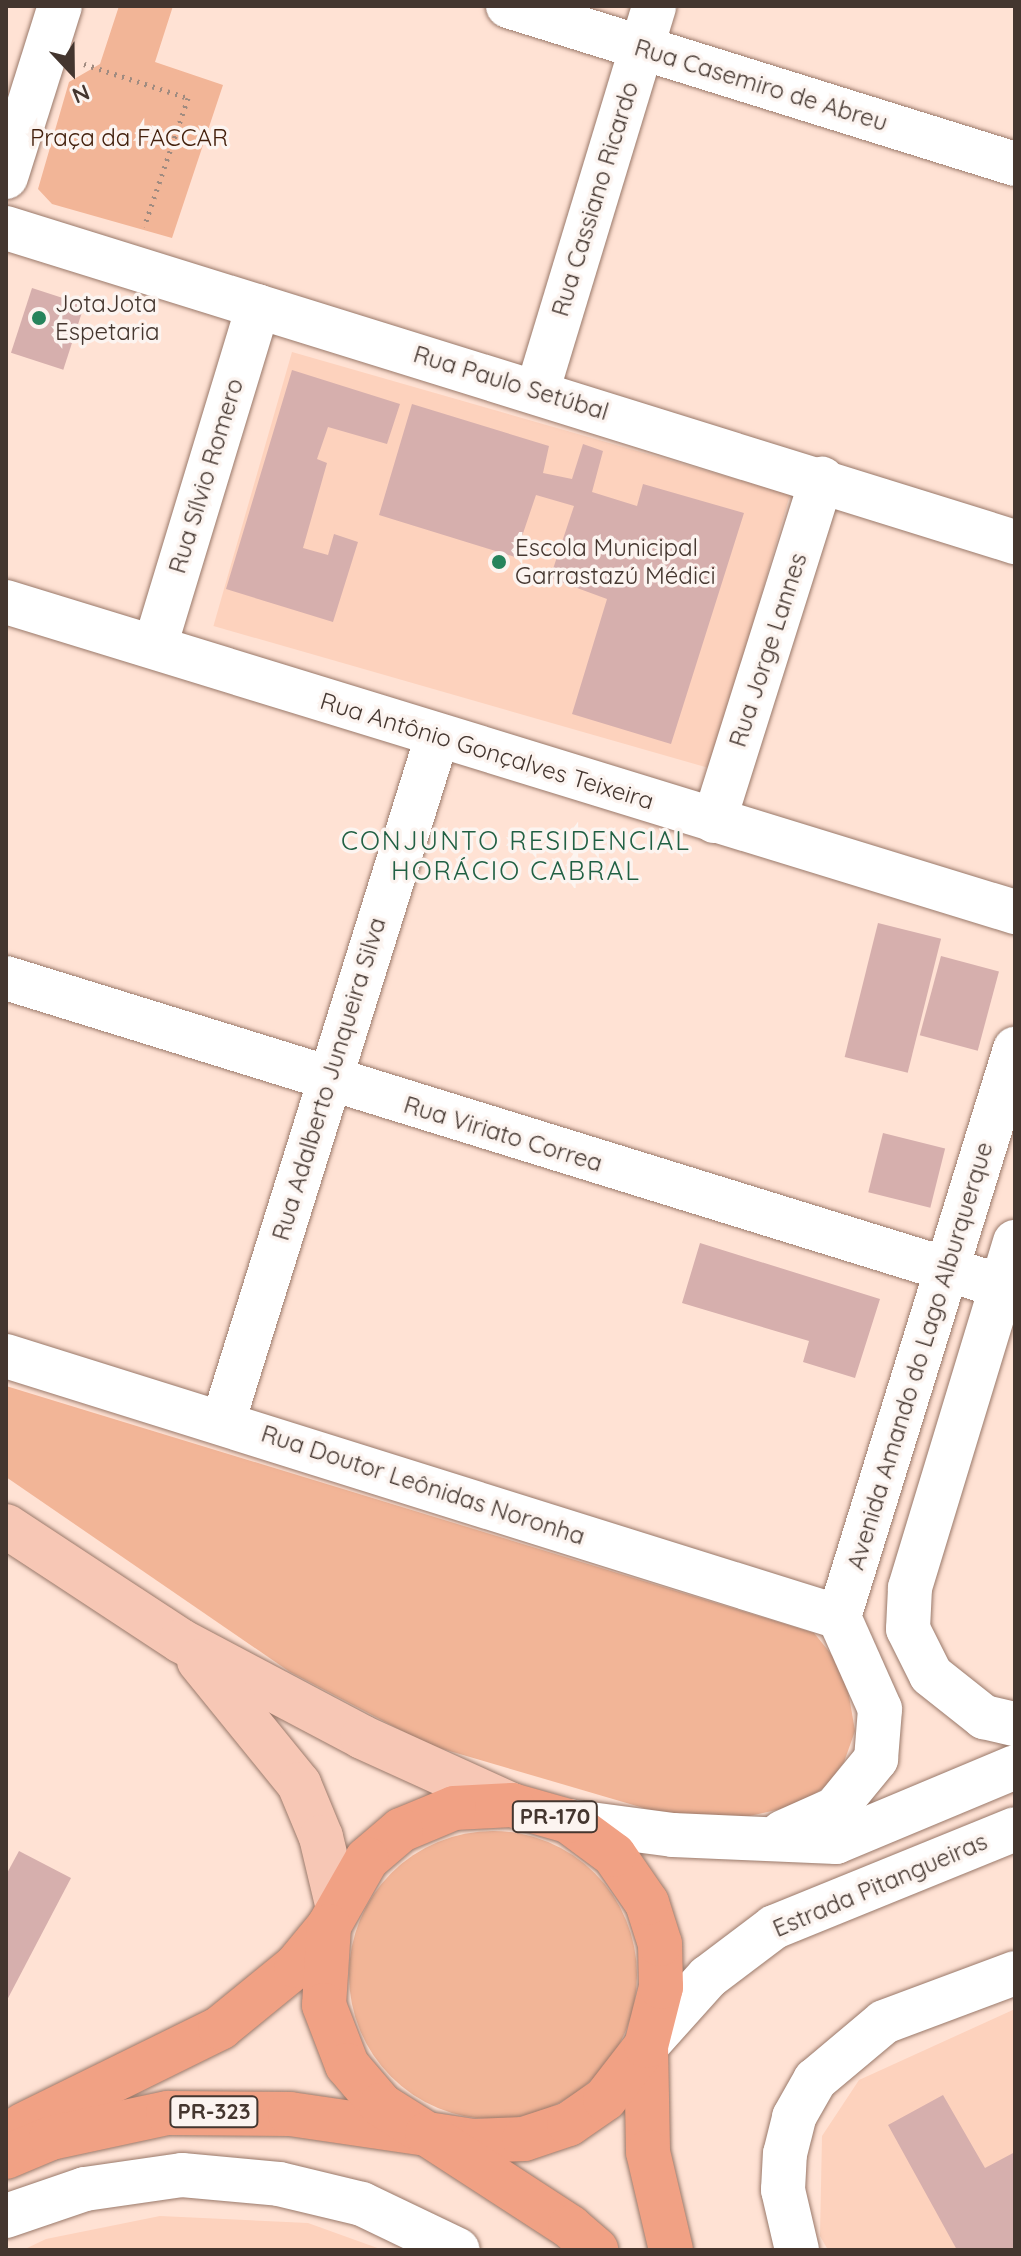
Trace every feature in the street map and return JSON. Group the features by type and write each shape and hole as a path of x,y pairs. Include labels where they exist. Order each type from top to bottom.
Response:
{"highway":[{"name":"PR-170","path":"596,2250 381,2105 337,2046 324,2005 333,1915 367,1859 401,1830 454,1808 512,1805 568,1821 634,1877 655,1922 663,1967 646,2046 648,2152 671,2250"},
{"name":"PR-323","path":"6,2134 220,2028 296,1966 333,1915"},
{"name":"PR-170","path":"427,2134 524,2139 569,2124 605,2099 646,2046"},
{"name":"PR-323","path":"6,2157 51,2138 168,2113 290,2114 427,2134"}],"main road":[{"path":"6,1526 181,1641 362,1737 512,1805"},
{"path":"181,1641 299,1784 314,1813 333,1915"}],"street":[{"path":"6,177 60,6"},
{"name":"Rua Casemiro de Abreu","path":"508,6 1015,164"},
{"name":"Rua Cassiano Ricardo","path":"537,392 654,6"},
{"name":"Rua Paulo Setúbal","path":"6,228 822,479 1015,542"},
{"name":"Rua Sílvio Romero","path":"155,646 258,306"},
{"name":"Rua Jorge Lannes","path":"714,821 822,479"},
{"name":"Rua Antônio Gonçalves Teixeira","path":"6,602 155,646 437,737 1015,912"},
{"name":"Rua Adalberto Junqueira Silva","path":"223,1422 327,1080 437,737"},
{"name":"Rua Viriato Correa","path":"6,978 327,1080 1001,1286"},
{"name":"Avenida Amando do Lago Alburquerque","path":"839,1617 1015,1049"},
{"path":"1015,1242 910,1588 908,1629 931,1675 984,1717 1015,1724"},
{"name":"Rua Doutor Leônidas Noronha","path":"6,1356 839,1617"},
{"path":"751,1841 814,1823 835,1809 876,1759 880,1709 839,1617"},
{"path":"568,1821 751,1841 836,1842 1015,1767"},
{"name":"Estrada Pitangueiras","path":"646,2046 726,1961 774,1927 1015,1829"},
{"path":"949,1856 1015,1844"},
{"path":"797,2250 783,2190 785,2154 794,2117 815,2080 884,2022 1015,1973"},
{"path":"6,2216 85,2189 182,2175 279,2184 362,2204 458,2250"}],"path":[{"path":"46,51 188,98 130,266"}],"shaded area":[{"name":"Escola Municipal Garrastazú Médici","path":"292,352 790,495 711,769 213,626"},
{"path":"1015,2009 1015,2250 828,2250 820,2236 822,2136 859,2080"},
{"path":"160,2216 308,2223 383,2250 23,2250 46,2239"}],"green space":[{"name":"Praça da FACCAR","path":"119,6 173,6 155,62 223,85 172,238 52,204 38,189 69,82 100,64"},
{"path":"6,1386 814,1633 840,1665 849,1696 855,1731 844,1762 826,1786 798,1805 745,1817 664,1814 429,1745 290,1672 6,1477"},
{"path":"479,1831 507,1831 535,1837 561,1848 585,1863 605,1883 631,1933 637,1975 635,2003 620,2043 605,2067 585,2087 535,2113 507,2119 479,2119 451,2113 425,2102 401,2087 381,2067 355,2017 349,1989 349,1961 355,1933 366,1907 381,1883 401,1863 451,1837"}],"building":[{"path":"32,288 84,305 63,370 11,353"},
{"path":"292,370 400,404 387,444 328,427 317,459 327,463 303,548 328,555 334,534 358,542 333,622 226,589"},
{"path":"412,404 549,446 543,473 572,479 583,444 603,451 592,492 637,506 643,484 744,513 671,744 572,714 607,599 550,578 574,506 536,495 515,557 379,515"},
{"path":"878,923 941,939 908,1073 845,1057"},
{"path":"941,956 999,972 978,1051 920,1035"},
{"path":"883,1133 945,1148 930,1208 868,1192"},
{"path":"700,1243 880,1299 855,1378 803,1362 809,1341 682,1303"},
{"path":"19,1851 71,1878 6,2002 6,1875"},
{"path":"943,2095 985,2168 1015,2152 1015,2250 957,2250 888,2125"}],"place":[{"name":"JotaJota Espetaria","path":"39,318"},
{"name":"Escola Municipal Garrastazú Médici","path":"499,562"}],"district":[{"name":"CONJUNTO RESIDENCIAL HORÁCIO CABRAL","path":"516,856"}]}
